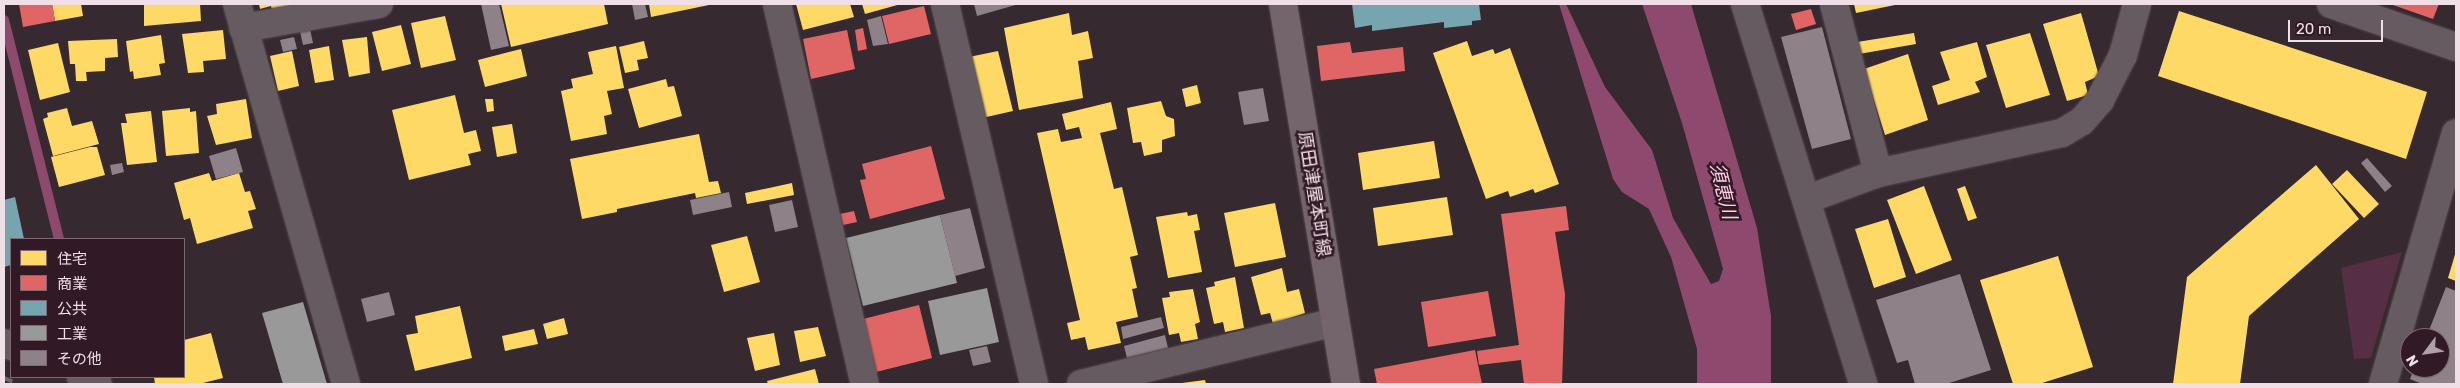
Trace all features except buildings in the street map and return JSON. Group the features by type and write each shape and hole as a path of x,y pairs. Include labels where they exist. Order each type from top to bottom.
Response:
{"street":[{"path":"346,384 240,16 379,4"},
{"path":"777,4 864,384"},
{"path":"945,4 1034,384"},
{"name":"原田津屋本町線","path":"1283,4 1346,384"},
{"path":"1745,4 1808,199 1863,384"},
{"path":"1834,4 1878,173"},
{"path":"1808,199 1878,173 2062,133 2082,121 2100,100 2123,55 2137,4"},
{"path":"2331,4 2456,47"},
{"path":"2383,384 2456,133"},
{"path":"1081,384 1335,322"},
{"path":"83,378 98,384"}],"shaded area":[{"path":"2402,252 2371,358 2354,359 2341,268"}],"water":[{"name":"須恵川","path":"1559,4 1566,4 1605,87 1652,150 1673,218 1711,284 1719,281 1723,269 1682,123 1642,4 1691,4 1757,228 1771,316 1771,384 1697,384 1697,349 1671,257 1649,209 1622,192 1613,179"}],"waterway":[{"path":"4,20 59,238"}],"railway":[{"path":"4,378 18,384"}]}
